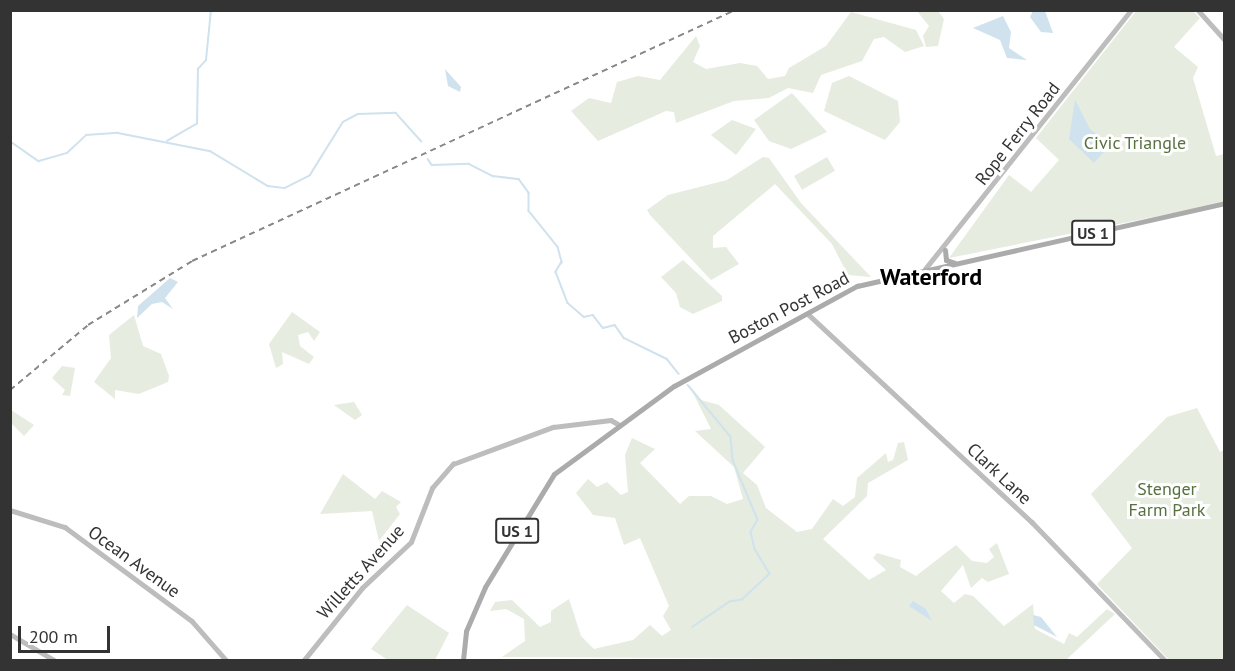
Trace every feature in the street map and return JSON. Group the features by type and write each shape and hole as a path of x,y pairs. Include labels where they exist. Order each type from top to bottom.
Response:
{"main road":[{"name":"Rope Ferry Road","path":"923,271 945,250 1131,10"},
{"path":"1198,10 1224,39"},
{"name":"Boston Post Road","path":"463,660 464,645 485,587 548,482 565,461 697,372 808,314 852,288 1224,203"},
{"path":"945,250 947,262 962,263"},
{"name":"Clark Lane","path":"808,314 1032,522 1166,660"},
{"name":"Willetts Avenue","path":"304,660 362,588 411,542 432,488 453,464 553,427 611,420 618,424"},
{"name":"Ocean Avenue","path":"10,510 69,530 192,621 226,660"},
{"path":"10,634 54,660"}],"green space":[{"path":"917,11 938,11 944,19 938,46 926,47 923,36 929,26"},
{"name":"Civic Triangle","path":"1136,11 1193,11 1200,18 1174,47 1198,67 1193,78 1216,156 1224,154 1224,203 949,258 1009,175 1031,192 1059,160 1036,138"},
{"path":"851,12 916,30 924,46 905,52 884,37 874,39 862,61 821,75 813,93 788,88 769,98 734,101 676,123 674,112 666,111 598,141 571,111 589,98 611,103 617,82 638,76 660,80 696,36 700,46 693,62 706,69 740,63 757,66 768,79 785,76 789,68 826,46"},
{"path":"849,76 898,101 900,122 885,140 824,111 832,83"},
{"path":"792,93 827,132 791,149 769,141 754,120"},
{"path":"732,120 756,129 736,155 711,135"},
{"path":"763,157 769,158 801,203 871,277 848,275 832,244 775,184 713,236 713,248 726,247 739,264 711,280 647,210 668,195 727,180"},
{"path":"827,157 835,171 802,190 794,176"},
{"path":"683,260 722,296 722,301 693,314 680,307 676,293 661,277"},
{"path":"292,312 320,332 314,341 308,332 298,335 300,346 314,357 309,364 282,352 283,364 276,368 269,344"},
{"path":"134,315 143,346 161,354 169,376 168,382 139,394 115,390 115,399 94,382 111,358 109,335"},
{"path":"62,366 75,368 70,396 62,395 65,390 52,378"},
{"path":"689,385 701,400 719,405 765,447 743,473 757,485 766,508 797,532 812,529 833,499 843,506 855,497 857,478 886,453 888,462 893,460 898,443 904,442 908,460 868,483 867,496 823,539 869,580 886,570 873,558 877,553 901,560 900,567 916,576 956,545 972,561 987,563 994,557 989,549 997,543 1009,574 988,582 982,578 971,588 963,565 941,591 954,603 965,594 973,596 1004,626 1033,604 1035,629 1064,644 1069,633 1077,637 1107,609 1115,614 1066,660 502,657 525,641 524,619 506,609 490,611 495,602 512,600 540,627 551,622 551,611 569,599 581,636 594,649 633,640 650,625 662,636 671,630 663,616 669,606 640,538 624,545 615,518 593,515 576,493 588,479 597,487 607,482 621,495 628,492 625,455 632,438 655,449 640,463 680,504 689,496 711,496 727,504 743,499 734,467 695,431 711,429"},
{"path":"354,402 362,415 355,420 334,405"},
{"name":"Stenger Farm Park","path":"1197,408 1220,452 1224,450 1224,660 1169,660 1097,584 1132,548 1091,494 1167,417"},
{"path":"11,410 34,425 24,436 11,423"},
{"path":"343,474 375,499 382,491 401,502 396,507 400,514 379,541 372,511 320,514"},
{"path":"407,605 449,633 435,660 388,660 371,649"}],"water":[{"path":"1033,11 1045,11 1053,33 1041,32 1030,17"},
{"path":"1003,16 1011,32 1009,48 1027,60 1007,58 1000,40 973,28"},
{"path":"445,69 461,87 460,92 448,86"},
{"path":"1075,100 1090,129 1110,145 1094,163 1069,139"},
{"path":"170,278 178,282 165,298 173,309 162,302 152,304 137,318 138,306"},
{"path":"913,601 926,609 932,621 909,606"},
{"path":"1033,615 1041,617 1057,637 1034,625"}],"waterway":[{"path":"167,141 197,124 198,69 206,60 211,10"},
{"path":"10,141 39,161 67,153 86,135 118,133 210,151 268,186 285,188 310,175 343,122 358,114 396,113 421,141"},
{"path":"428,159 432,165 469,164 493,176 519,179 529,193 529,211 558,247 562,262 556,272 568,303 584,317 593,315 603,328 615,325 624,338 667,359 679,374"},
{"path":"688,385 731,437 733,460 758,520 751,532 755,549 770,574 742,600 730,602 693,627"}],"railway":[{"path":"10,390 88,325 192,261 735,10"}],"district":[{"name":"Waterford","path":"931,277"}]}
